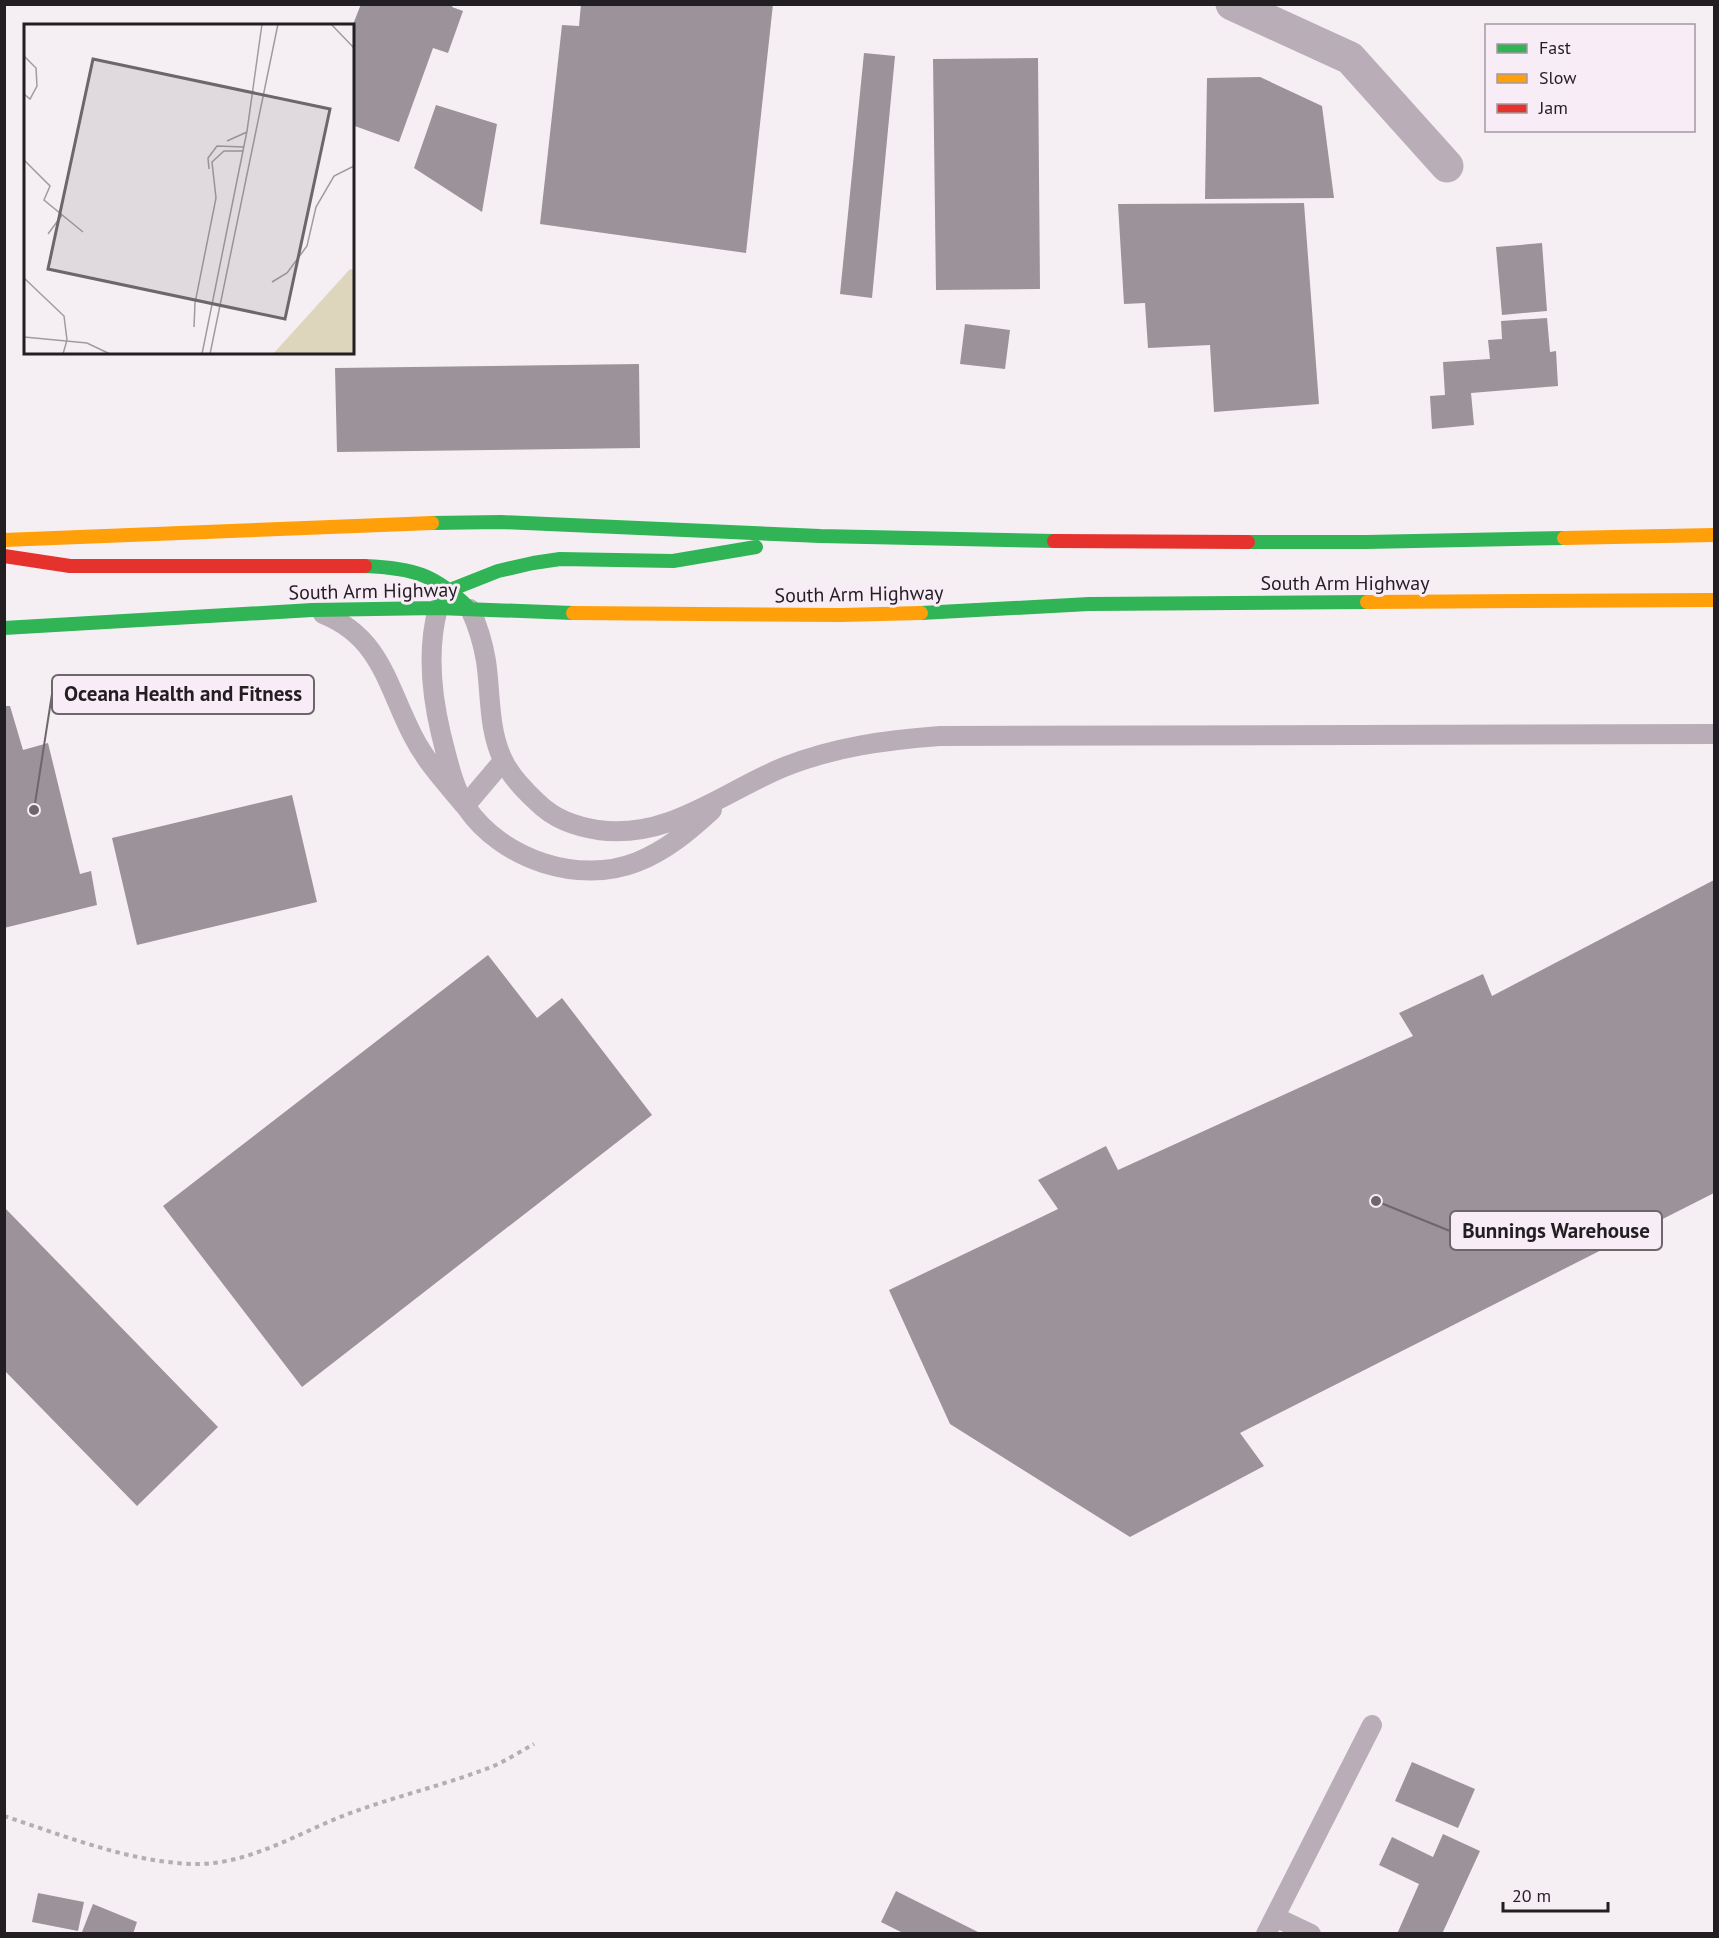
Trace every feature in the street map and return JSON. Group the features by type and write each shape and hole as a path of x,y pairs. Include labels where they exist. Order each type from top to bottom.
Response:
{"main road":[{"name":"South Arm Highway","path":"4,540 376,524 501,522 820,536 1066,541 1366,542 1714,535"},
{"path":"438,608 450,590 498,571 546,560 672,561 820,536"},
{"path":"4,556 70,566 344,565 396,567 422,573 450,590 470,609"},
{"name":"South Arm Highway","path":"4,628 312,610 438,608 582,613 841,615 937,613 1089,604 1714,600"}],"street":[{"path":"1232,4 1350,58 1447,166"}],"lane":[{"path":"438,608 432,634 434,693 446,750 465,806"},
{"path":"470,609 482,644 493,726 503,761 530,796 548,812 580,827 612,832 637,831 669,822 725,798 783,767 837,749 888,740 940,735 1714,734"},
{"path":"312,610 337,619 349,627 371,649 413,737 441,777 489,832 520,853 554,866 582,870 598,870 638,861 666,848 692,829 725,798"},
{"path":"465,806 503,761"},
{"path":"1311,1934 1270,1925 1372,1725"}],"path":[{"path":"4,1816 154,1860 195,1864 238,1858 272,1848 306,1831 349,1814 489,1769 534,1744"}],"building":[{"path":"361,4 453,4 452,7 463,11 448,53 433,48 399,142 354,126 353,24"},
{"path":"581,4 773,4 746,253 540,224 562,25 579,26"},
{"path":"864,53 895,56 872,298 840,294"},
{"path":"1038,58 1040,289 936,290 933,59"},
{"path":"1260,77 1322,106 1334,198 1205,199 1207,78"},
{"path":"436,105 497,124 482,212 414,168"},
{"path":"1304,203 1319,404 1214,412 1210,345 1148,348 1145,303 1124,304 1118,204"},
{"path":"1542,243 1547,311 1502,315 1496,247"},
{"path":"1547,318 1550,352 1556,351 1558,386 1471,393 1474,425 1432,429 1430,396 1445,395 1443,362 1490,359 1488,340 1502,339 1501,321"},
{"path":"965,324 1010,330 1005,369 960,364"},
{"path":"639,364 640,448 337,452 335,368"},
{"path":"4,706 10,706 23,750 48,743 80,874 91,871 97,905 4,928"},
{"path":"292,795 317,902 137,945 112,838"},
{"path":"1714,880 1714,1193 1240,1433 1264,1466 1130,1537 950,1424 889,1290 1058,1209 1038,1180 1106,1146 1118,1170 1413,1036 1399,1013 1483,974 1492,996"},
{"path":"488,955 537,1018 562,998 652,1115 302,1387 163,1206"},
{"path":"4,1207 218,1427 137,1506 4,1370"},
{"path":"1412,1762 1475,1789 1458,1828 1395,1801"},
{"path":"1443,1834 1480,1851 1442,1934 1397,1934 1419,1884 1379,1865 1392,1837 1433,1857"},
{"path":"896,1891 982,1934 905,1934 881,1922"},
{"path":"38,1893 84,1902 78,1931 32,1922"},
{"path":"93,1904 137,1922 133,1934 82,1932"}],"traffic: fast":[{"path":"432,523 501,522 820,536 1054,541"},
{"path":"1248,542 1564,538"},
{"path":"440,604 450,590 498,571 533,563 560,559 673,561 756,547"},
{"path":"365,566 410,571 422,575 446,588 470,609"},
{"path":"921,613 1089,604 1367,602"},
{"path":"4,628 312,610 438,608 573,613"}],"traffic: slow":[{"path":"4,540 432,523"},
{"path":"1564,538 1714,535"},
{"path":"1367,602 1714,600"},
{"path":"573,613 841,615 921,613"}],"traffic: jam":[{"path":"1054,541 1248,542"},
{"path":"4,556 70,566 365,566"}],"place":[{"name":"Oceana Health and Fitness","path":"34,810"},
{"name":"Bunnings Warehouse","path":"1376,1201"}]}
